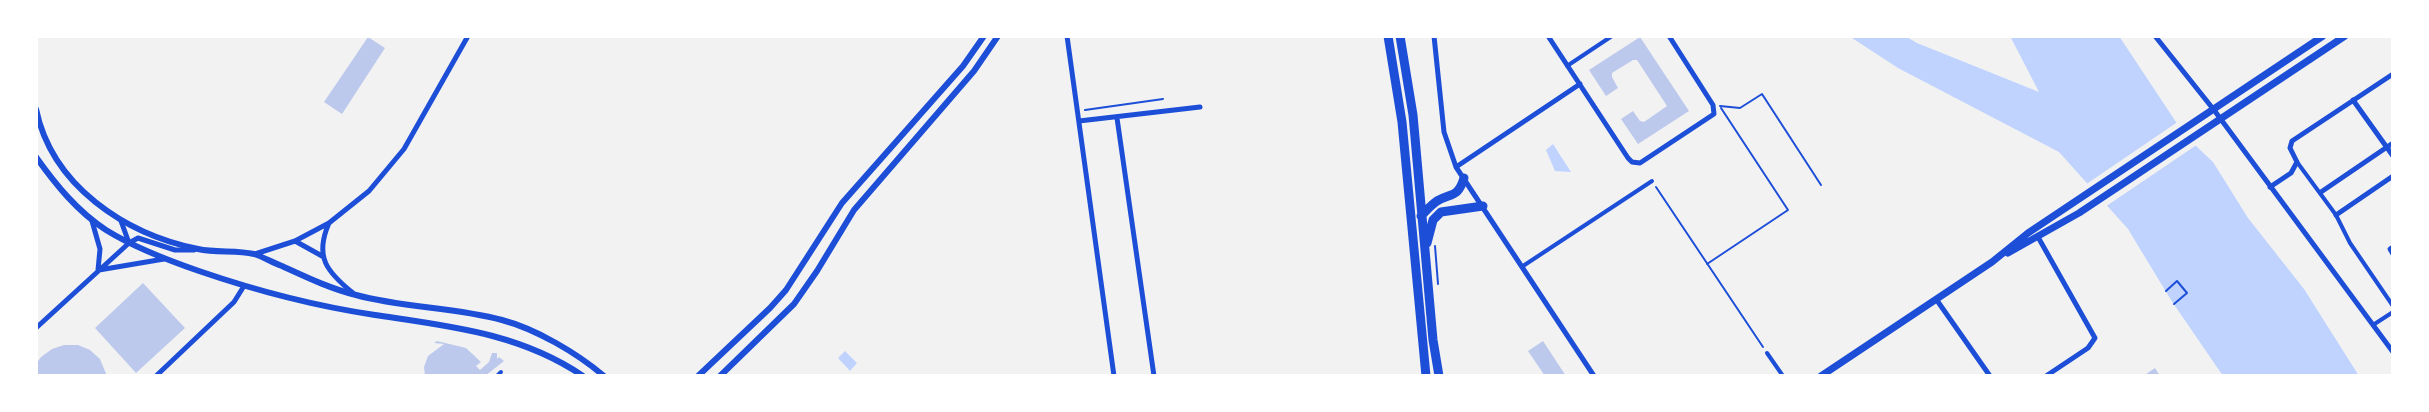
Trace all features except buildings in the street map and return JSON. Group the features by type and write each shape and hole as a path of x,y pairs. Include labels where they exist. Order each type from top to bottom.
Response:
{"highway":[{"path":"1388,36 1402,122 1426,376"},
{"path":"1400,36 1409,84 1421,190 1433,340 1439,376"},
{"path":"1412,228 1437,201 1453,196 1461,187 1464,178"},
{"path":"1421,190 1437,201"},
{"path":"1426,246 1434,220 1441,212 1483,206"}],"main road":[{"path":"1992,262 2028,233 2323,36"},
{"path":"1822,376 1992,262 2079,213 2345,36"}],"street":[{"path":"254,254 295,241 329,223 370,192 404,149 468,36"},
{"path":"698,376 770,308 786,290 842,203 962,66 984,36"},
{"path":"720,376 794,304 817,272 854,210 974,72 998,36"},
{"path":"1067,36 1114,376"},
{"path":"1434,36 1444,132 1456,166 1594,376"},
{"path":"1548,36 1628,158 1632,162 1640,163 1714,114 1713,105 1669,36"},
{"path":"1567,66 1612,36"},
{"path":"2155,36 2214,110 2392,349"},
{"path":"2393,74 2292,141 2290,148 2297,162 2336,214 2350,243 2393,306"},
{"path":"1456,166 1580,84"},
{"path":"2354,100 2393,156"},
{"path":"1079,121 1200,107"},
{"path":"36,109 39,122 57,159 74,181 100,207 121,221 158,239 200,250"},
{"path":"1117,118 1154,376"},
{"path":"2321,192 2393,143"},
{"path":"36,157 67,197 91,218 129,242 165,259 244,286 332,307 489,333 544,354 583,376"},
{"path":"2270,187 2291,173 2297,162"},
{"path":"2336,214 2393,176"},
{"path":"1523,266 1652,181"},
{"path":"91,218 97,232 100,248 98,270"},
{"path":"121,221 129,242"},
{"path":"329,223 322,238 322,256 335,279 356,295"},
{"path":"2038,237 2095,338 2088,348 2046,376"},
{"path":"36,328 129,242 138,238 175,250 254,254 356,295 502,320 570,351 604,376"},
{"path":"295,241 322,256"},
{"path":"2393,247 2390,249 2393,254"},
{"path":"98,270 165,259"},
{"path":"156,376 234,302 244,286"},
{"path":"1936,299 1990,376"},
{"path":"2373,325 2393,312"},
{"path":"1767,354 1783,376"},
{"path":"497,376 501,372"}],"path":[{"path":"1728,107 1740,108 1762,94 1821,185"},
{"path":"1078,111 1164,99"},
{"path":"1707,264 1788,210 1720,106"},
{"path":"1652,181 1767,354"},
{"path":"2166,291 2177,281 2187,294 2174,304"}],"water":[{"path":"1849,36 1905,36 1917,43 2039,92 2010,36 2119,36 2176,122 2197,147 2213,162 2248,218 2304,289 2359,376 2223,376 2171,300 2128,229 2059,152 1898,68"},
{"path":"1553,144 1571,172 1555,171 1546,150"},
{"path":"845,351 857,363 850,371 838,358"}],"pier":[{"path":"2179,121 2198,144 2105,207 2085,185"}]}
